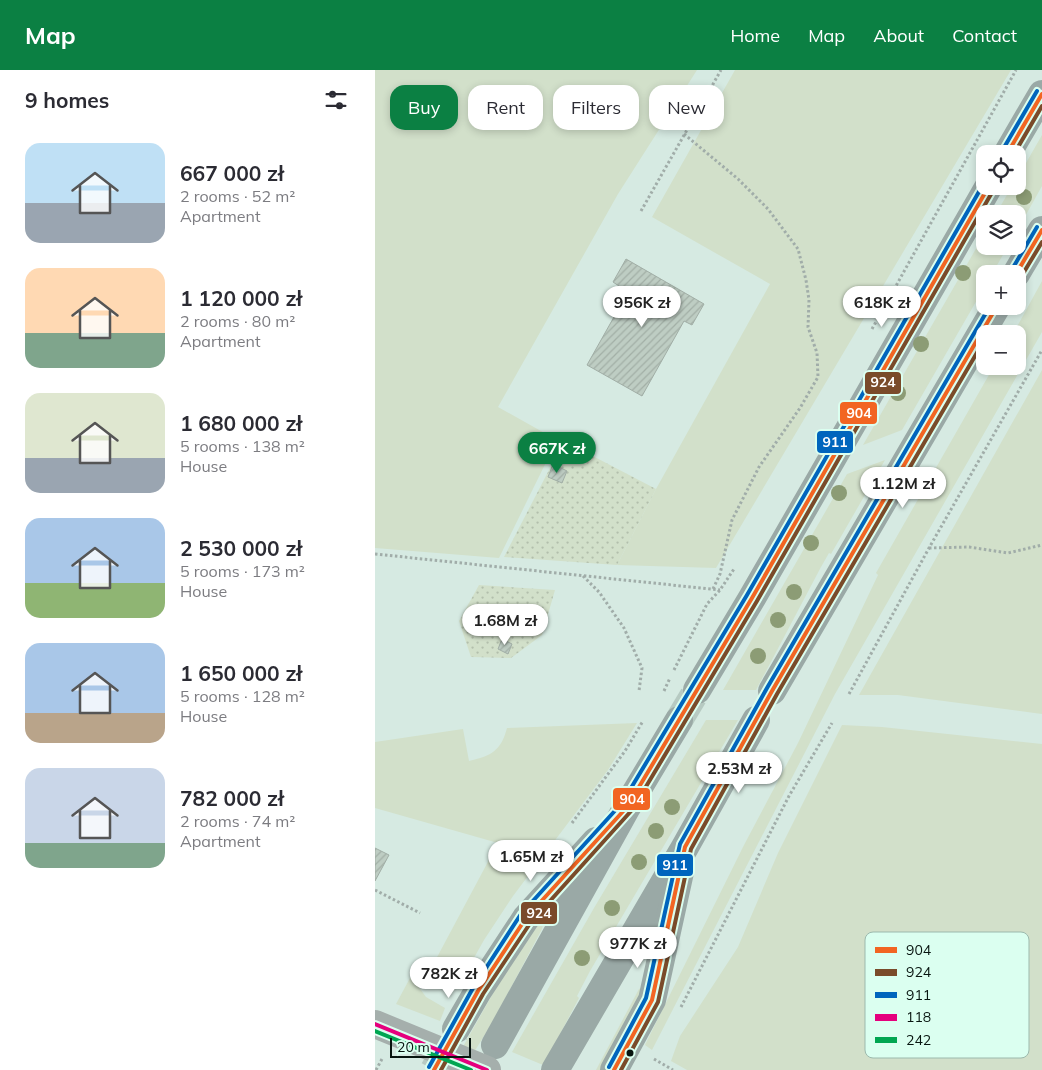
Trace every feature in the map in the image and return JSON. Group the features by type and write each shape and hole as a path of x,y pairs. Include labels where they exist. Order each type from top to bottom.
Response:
{"main road":[{"path":"1012,145 1042,94"},
{"path":"697,690 984,195"},
{"path":"1021,265 1042,230"},
{"path":"772,690 992,315"},
{"path":"491,1058 627,807 679,720"},
{"path":"555,1070 685,847 755,720"},
{"path":"457,1029 478,991 527,918 627,807"},
{"path":"615,1070 652,1000 685,847"}],"street":[{"path":"375,1024 491,1058"}],"path":[{"path":"641,211 721,70"},
{"path":"872,329 1017,70"},
{"path":"684,134 738,179 768,209 798,249 809,300 807,327 817,353 818,377 800,408 759,467 732,520 720,574 713,589"},
{"path":"849,694 929,548 1042,350"},
{"path":"929,548 969,547 1008,553 1042,545"},
{"path":"375,554 713,589 752,598"},
{"path":"664,691 707,604 720,590 736,567"},
{"path":"582,575 599,592 624,628 641,668 639,691"},
{"path":"676,1015 789,796 832,723"},
{"path":"375,890 420,913"},
{"path":"651,1064 658,1050"},
{"path":"376,1070 386,1052"},
{"path":"654,1059 673,1070"}],"green space":[{"path":"375,70 697,70 687,85 649,85 649,130 659,130 618,194 498,407 557,440 499,558 375,548"},
{"path":"735,70 1011,70 716,568 617,565 656,489 770,284 652,217 701,130 724,130 724,89"},
{"path":"1042,135 1042,186 1026,215 1026,205 1001,205 1007,195 1026,195 1026,163"},
{"path":"976,249 976,255 1003,255 997,265 976,265 976,302 902,430 863,445"},
{"path":"1042,281 1042,332 1026,360 1026,325 1018,325 1023,315 1026,315 1026,310"},
{"path":"1042,370 1042,714 898,695 859,695"},
{"path":"989,375 1017,375 835,694 652,1050 645,1045 744,845 798,743 878,575 876,573"},
{"path":"564,441 656,489 617,565 504,557"},
{"path":"885,460 831,554 829,553 821,567 756,690 723,690 847,474"},
{"path":"479,585 555,590 542,635 511,658 471,657 459,621"},
{"path":"706,720 738,720 590,971 577,996 579,998 548,1057 543,1065 512,1052 594,908"},
{"path":"637,723 608,770 513,896 484,940 461,981 457,985 452,985 445,981 435,961 498,843 375,808 375,742 463,729 469,761 494,751 502,742 507,728"},
{"path":"842,725 882,727 1042,744 1042,1070 687,1070 671,1061 680,1036 738,947 778,853"},
{"path":"541,921 543,924 542,929 492,1023 463,1070 450,1070 510,963 522,944"},
{"path":"410,978 413,979 426,997 445,1008 440,1021 396,1004"},
{"path":"643,988 606,1070 596,1070 639,989"}],"building":[{"path":"626,259 704,304 692,325 684,321 642,396 587,365 628,292 613,282"},
{"path":"553,464 567,471 562,483 548,477"},
{"path":"502,639 512,644 508,654 498,649"},
{"path":"375,848 389,855 375,881"}],"tunnel":[{"path":"679,720 697,690"},
{"path":"434,1070 455,1032"}],"transit line":[{"name":"911","path":"1006,145 1037,91"},
{"name":"904","path":"1012,145 1042,94"},
{"name":"924","path":"1019,145 1042,106"},
{"name":"911","path":"429,1067 473,988 521,914 622,803 747,595 977,195"},
{"name":"904","path":"434,1070 478,991 526,918 627,807 752,598 984,195"},
{"name":"924","path":"441,1070 483,994 531,922 632,810 757,601 991,195"},
{"name":"911","path":"1015,265 1037,227"},
{"name":"904","path":"1021,265 1042,230"},
{"name":"924","path":"1026,269 1042,242"},
{"name":"911","path":"609,1067 646,998 680,844 767,688 985,315"},
{"name":"904","path":"614,1070 652,1000 685,847 772,691 992,315"},
{"name":"924","path":"621,1070 658,1002 691,849 777,694 976,354"},
{"name":"118","path":"375,1024 487,1070"},
{"name":"242","path":"375,1031 471,1070"}]}
